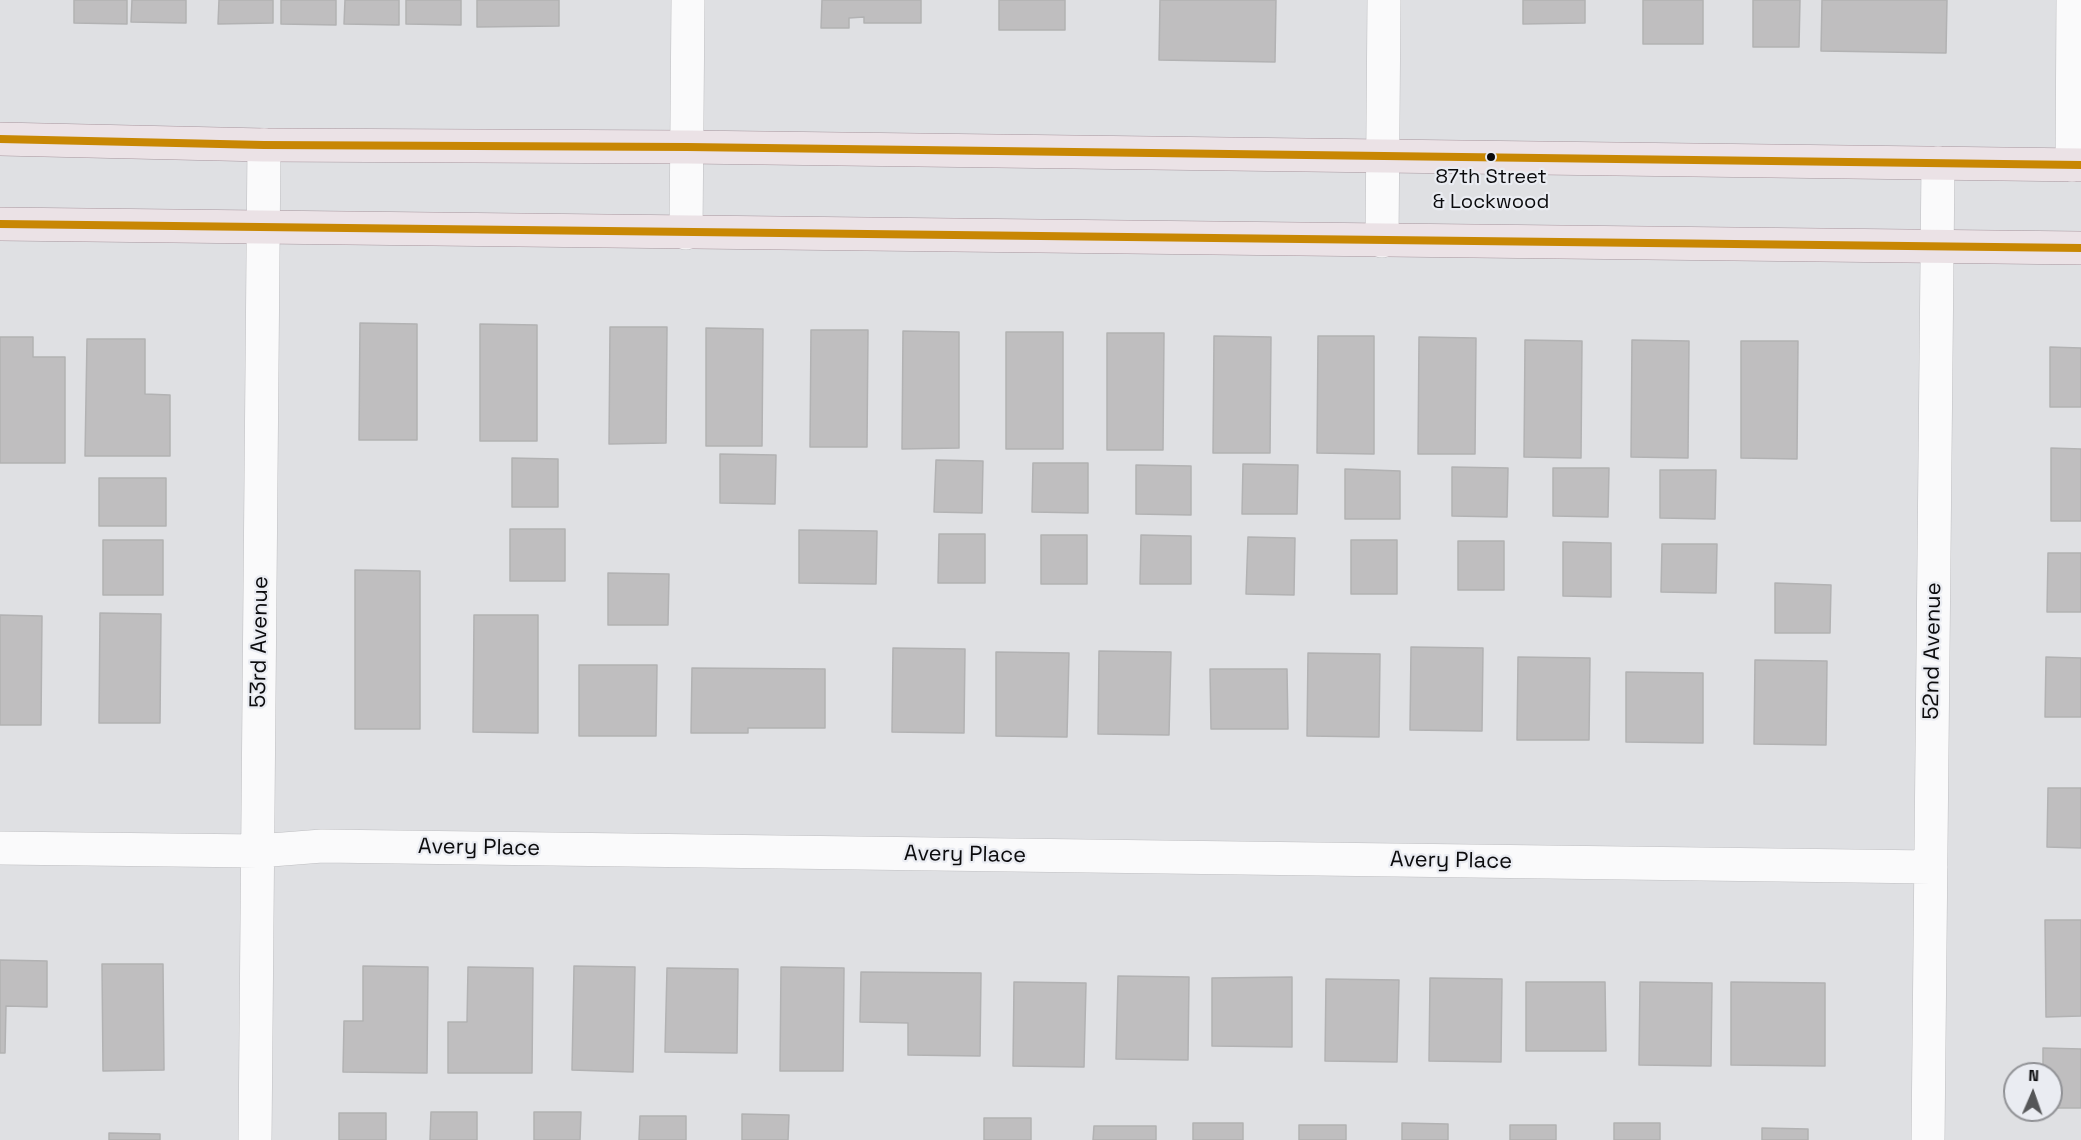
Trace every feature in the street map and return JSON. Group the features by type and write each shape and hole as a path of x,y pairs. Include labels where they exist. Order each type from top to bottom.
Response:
{"main road":[{"path":"0,139 264,145 687,147 2077,165"},
{"path":"0,224 2081,248"}],"street":[{"path":"686,232 688,0"},
{"path":"1382,241 1384,0"},
{"path":"2073,0 2077,165"},
{"name":"53rd Avenue","path":"255,1140 264,145"},
{"name":"52nd Avenue","path":"1928,1140 1938,163"},
{"name":"Avery Place","path":"0,848 258,851 322,846 1931,867"}],"building":[{"path":"74,0 127,0 127,24 74,23"},
{"path":"132,0 186,0 186,23 131,22"},
{"path":"219,0 273,0 273,23 218,24"},
{"path":"281,0 336,0 336,25 281,24"},
{"path":"345,0 399,0 399,25 344,24"},
{"path":"406,0 461,0 461,25 406,24"},
{"path":"477,0 559,0 559,26 477,27"},
{"path":"822,0 921,0 921,23 864,23 864,17 849,18 849,28 821,28"},
{"path":"999,0 1065,0 1065,30 999,30"},
{"path":"1160,0 1276,0 1275,62 1159,60"},
{"path":"1523,0 1585,0 1585,23 1523,24"},
{"path":"1643,0 1703,0 1703,44 1643,44"},
{"path":"1753,0 1800,0 1799,47 1753,47"},
{"path":"1822,0 1947,0 1946,53 1821,51"},
{"path":"360,323 417,324 417,440 359,440"},
{"path":"480,324 537,325 537,441 480,441"},
{"path":"610,327 667,327 666,443 609,444"},
{"path":"706,328 763,329 762,446 706,446"},
{"path":"811,330 868,330 867,447 810,447"},
{"path":"903,331 959,332 959,448 902,449"},
{"path":"1006,332 1063,332 1063,449 1006,449"},
{"path":"1107,333 1164,333 1163,450 1107,450"},
{"path":"1214,336 1271,337 1270,453 1213,453"},
{"path":"1318,336 1374,336 1374,454 1317,453"},
{"path":"0,337 33,337 33,357 65,357 65,463 0,463"},
{"path":"1419,337 1476,338 1475,454 1418,454"},
{"path":"87,339 145,339 145,394 170,395 170,456 85,456"},
{"path":"1525,340 1582,341 1581,458 1524,457"},
{"path":"1632,340 1689,341 1688,458 1631,457"},
{"path":"1741,341 1798,341 1797,459 1741,458"},
{"path":"2050,347 2081,348 2081,407 2050,407"},
{"path":"2051,448 2081,449 2081,521 2051,521"},
{"path":"720,454 776,455 775,504 720,503"},
{"path":"512,458 558,459 558,507 512,507"},
{"path":"936,460 983,461 982,513 934,512"},
{"path":"1033,463 1088,463 1088,513 1032,512"},
{"path":"1243,464 1298,465 1297,514 1242,514"},
{"path":"1136,465 1191,466 1191,515 1136,514"},
{"path":"1452,467 1508,468 1507,517 1452,516"},
{"path":"1553,468 1609,468 1608,517 1553,516"},
{"path":"1345,469 1400,471 1400,519 1345,519"},
{"path":"1660,470 1716,470 1715,519 1660,518"},
{"path":"99,478 166,478 166,526 99,526"},
{"path":"510,529 565,529 565,581 510,581"},
{"path":"799,530 877,531 876,584 799,583"},
{"path":"939,534 985,534 985,583 938,583"},
{"path":"1041,535 1087,535 1087,584 1041,584"},
{"path":"1141,535 1191,536 1191,584 1140,584"},
{"path":"1248,537 1295,538 1294,595 1246,594"},
{"path":"103,540 163,540 163,595 103,595"},
{"path":"1351,540 1397,540 1397,594 1351,594"},
{"path":"1458,541 1504,541 1504,590 1458,590"},
{"path":"1563,542 1611,543 1611,597 1563,596"},
{"path":"1662,544 1717,544 1716,593 1661,592"},
{"path":"2048,553 2081,553 2081,612 2047,612"},
{"path":"355,570 420,571 420,729 355,729"},
{"path":"608,573 669,574 668,625 608,625"},
{"path":"1775,583 1831,585 1830,633 1775,633"},
{"path":"100,613 161,614 160,723 99,723"},
{"path":"0,615 42,616 41,725 0,725"},
{"path":"474,615 538,615 538,733 473,732"},
{"path":"1411,647 1483,648 1482,731 1410,730"},
{"path":"893,648 965,649 964,733 892,732"},
{"path":"1099,651 1171,652 1169,735 1098,734"},
{"path":"996,652 1069,653 1067,737 996,736"},
{"path":"1308,653 1380,654 1379,737 1307,736"},
{"path":"1518,657 1590,658 1589,740 1517,740"},
{"path":"2046,657 2081,658 2081,717 2045,717"},
{"path":"1755,660 1827,661 1826,745 1754,744"},
{"path":"579,665 657,665 656,736 579,736"},
{"path":"692,668 825,669 825,728 748,728 748,733 691,733"},
{"path":"1210,669 1287,669 1288,729 1211,729"},
{"path":"1626,672 1703,673 1703,743 1626,742"},
{"path":"2048,788 2081,788 2081,848 2047,847"},
{"path":"2045,920 2081,920 2081,1016 2046,1017"},
{"path":"0,960 47,961 47,1007 6,1006 5,1053 0,1053"},
{"path":"102,964 163,964 164,1070 103,1071"},
{"path":"363,966 428,967 427,1073 343,1072 344,1021 363,1021"},
{"path":"574,966 635,967 633,1072 572,1070"},
{"path":"468,967 533,968 532,1073 448,1073 448,1022 467,1022"},
{"path":"781,967 844,968 843,1071 780,1071"},
{"path":"667,968 738,969 737,1053 665,1052"},
{"path":"861,972 981,973 980,1056 908,1055 908,1023 860,1022"},
{"path":"1118,976 1189,977 1188,1060 1116,1059"},
{"path":"1292,977 1292,1047 1212,1046 1212,978"},
{"path":"1430,978 1502,979 1501,1062 1429,1061"},
{"path":"1326,979 1399,980 1397,1062 1325,1061"},
{"path":"1014,982 1086,983 1084,1067 1013,1066"},
{"path":"1526,982 1605,982 1606,1051 1526,1051"},
{"path":"1640,982 1712,983 1711,1066 1639,1065"},
{"path":"1731,982 1825,983 1825,1066 1731,1065"},
{"path":"2043,1048 2081,1049 2081,1108 2063,1108 2063,1062 2043,1062"},
{"path":"431,1112 477,1112 477,1140 430,1140"},
{"path":"534,1112 581,1112 580,1140 534,1140"},
{"path":"339,1113 386,1113 386,1140 339,1140"},
{"path":"742,1114 789,1115 788,1140 742,1140"},
{"path":"640,1116 686,1116 686,1140 639,1140"},
{"path":"984,1118 1031,1118 1031,1140 984,1140"},
{"path":"1193,1123 1243,1123 1243,1140 1193,1140"},
{"path":"1402,1123 1448,1124 1448,1140 1402,1140"},
{"path":"1614,1123 1660,1123 1660,1140 1614,1140"},
{"path":"1299,1125 1346,1125 1346,1140 1299,1140"},
{"path":"1510,1125 1556,1125 1556,1140 1510,1140"},
{"path":"1094,1126 1156,1126 1156,1140 1093,1140"},
{"path":"1762,1128 1808,1129 1808,1140 1762,1140"},
{"path":"109,1133 160,1134 160,1140 109,1140"}],"transit line":[{"path":"0,139 264,145 687,147 2081,165"},
{"path":"0,224 2081,248"}],"place":[{"name":"87th Street & Lockwood","path":"1491,157"}]}
